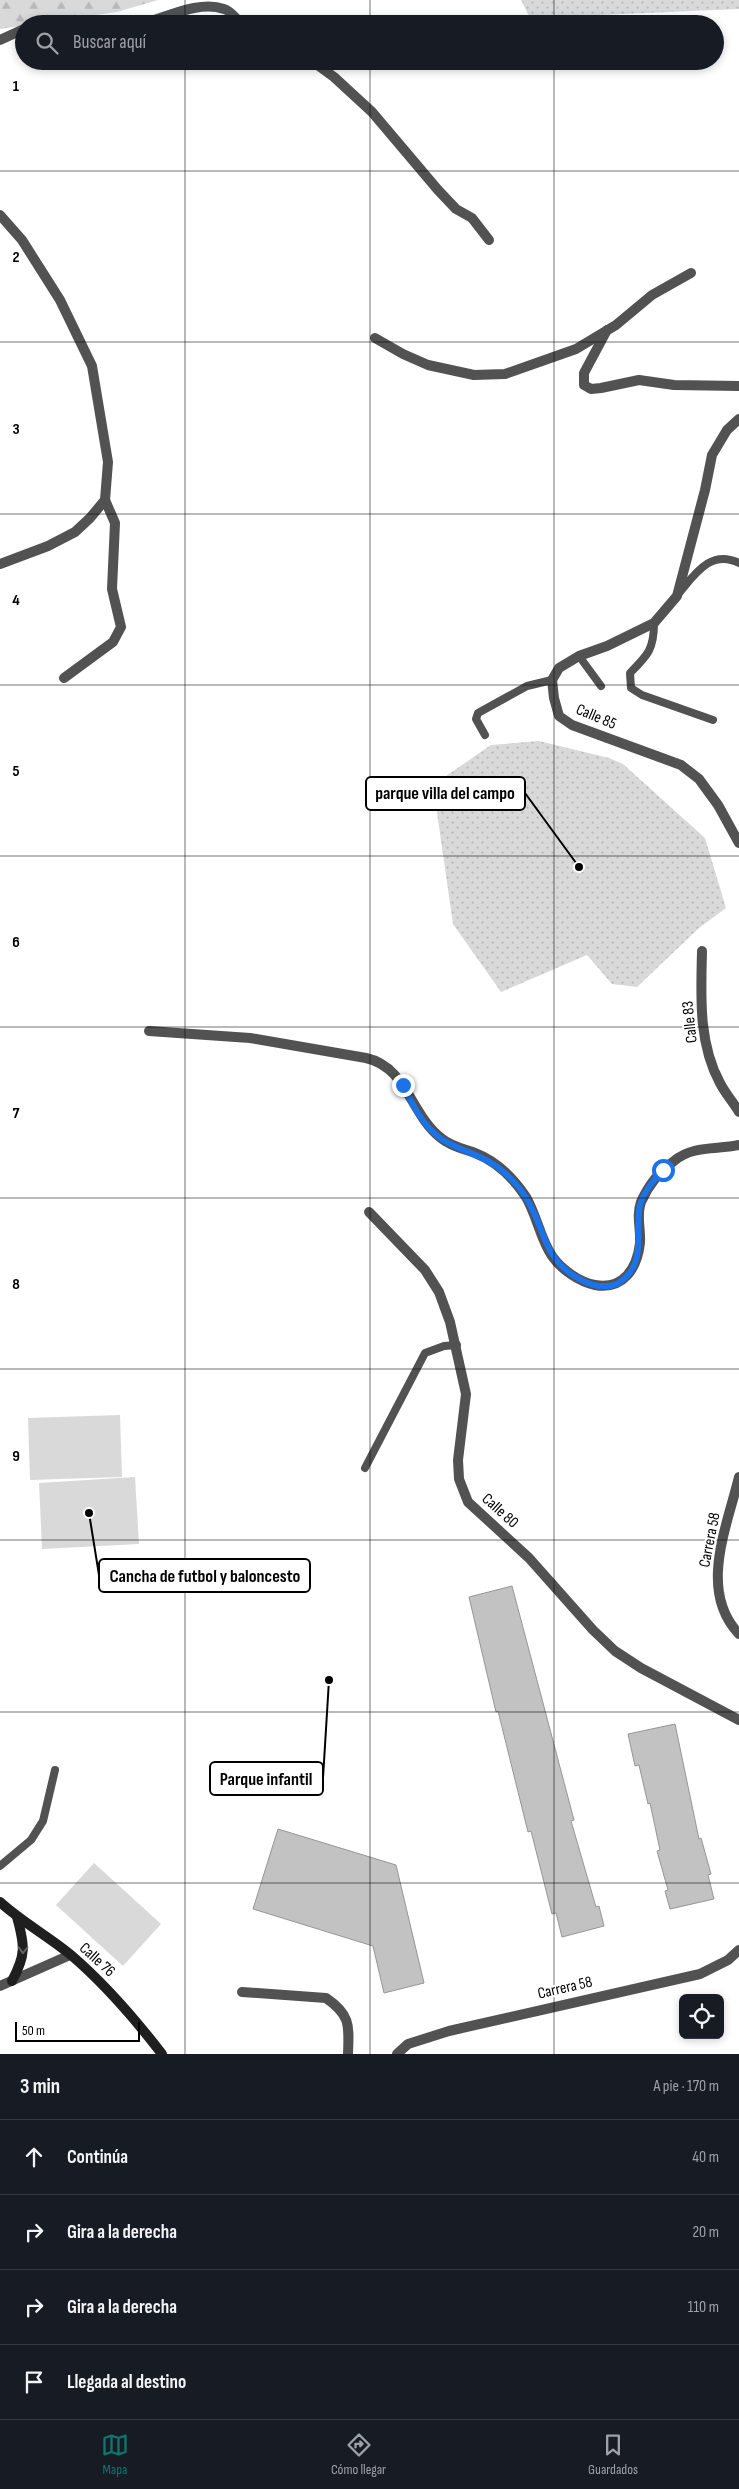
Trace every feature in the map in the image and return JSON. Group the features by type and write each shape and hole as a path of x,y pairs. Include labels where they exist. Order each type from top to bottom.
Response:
{"street":[{"path":"168,15 189,8 209,6 224,8 232,15"},
{"path":"0,40 15,33"},
{"path":"324,70 372,112 438,190 456,209 472,218 490,240"},
{"path":"0,215 22,240 60,300 92,366 108,462 105,500 116,523 112,588 120,620 120,633 113,642 64,678"},
{"path":"375,338 403,354 428,365 467,374 505,374 576,349 607,330 652,295 691,273"},
{"path":"607,330 584,372 584,385 591,388 601,388 639,380 674,385 739,386"},
{"path":"552,680 559,668 579,656 607,646 654,623 677,596 705,490 712,455 727,430 739,419"},
{"path":"0,564 48,546 75,532 105,500"},
{"name":"Calle 85","path":"552,680 559,716 572,726 681,765 699,779 718,805 739,843"},
{"name":"Calle 83","path":"702,952 701,1008 708,1053 719,1083 739,1112"},
{"path":"149,1031 250,1038 366,1058 383,1064 397,1076 413,1106 441,1139 487,1160 516,1184 531,1207 552,1257 584,1283 612,1286 620,1282 630,1272 637,1258 640,1241 638,1228 641,1203 652,1182 663,1170 675,1160 696,1150 739,1145"},
{"name":"Calle 80","path":"369,1212 425,1270 439,1292 457,1345 466,1394 458,1460 459,1479 468,1502 529,1558 593,1630 615,1651 641,1668 739,1720"},
{"name":"Carrera 58","path":"739,1478 719,1557 717,1587 722,1607 739,1634"},
{"name":"Calle 76","path":"0,1902 17,1917 70,1955 104,1985 162,2054"},
{"path":"12,1981 22,1963 24,1952 23,1939 17,1917"},
{"name":"Carrera 58","path":"397,2054 408,2044 449,2031 700,1974 728,1960 739,1950"},
{"path":"0,1986 70,1955"},
{"path":"242,1992 326,1998 336,2004 345,2015 349,2025 348,2054"}],"lane":[{"path":"677,596 707,563 719,558 739,562"},
{"path":"654,623 654,639 650,652 630,673 631,688 642,695 713,720"},
{"path":"579,656 601,686"},
{"path":"486,735 476,719 478,713 527,686 552,680"},
{"path":"365,1468 425,1353 444,1346 457,1345"},
{"path":"0,1866 31,1840 43,1821 55,1770"}],"green space":[{"path":"0,0 158,0 117,12 96,15 15,15 15,27 0,29"},
{"path":"521,0 739,0 739,9 600,15 528,15"},
{"path":"539,741 609,758 623,764 705,838 726,908 699,928 637,987 612,984 587,955 501,992 453,924 433,785 491,745"},
{"path":"120,1415 122,1477 30,1480 28,1418"},
{"path":"135,1477 139,1544 42,1549 39,1483"},
{"path":"94,1863 161,1924 123,1966 56,1905"}],"building":[{"path":"512,1586 574,1820 571,1821 596,1907 599,1906 604,1926 562,1937 556,1913 552,1914 531,1831 528,1832 498,1711 496,1712 469,1597"},
{"path":"675,1724 699,1839 701,1838 711,1874 708,1875 714,1899 670,1909 665,1891 668,1890 657,1851 660,1850 650,1803 648,1804 639,1765 635,1766 628,1734"},
{"path":"278,1829 396,1865 424,1983 384,1993 373,1946 253,1909"}],"place":[{"name":"parque villa del campo","path":"579,867"},
{"name":"Cancha de futbol y baloncesto","path":"89,1513"},
{"name":"Parque infantil","path":"329,1680"}],"route":[{"path":"403,1085 413,1106 441,1139 458,1148 476,1154 497,1166 516,1184 531,1207 552,1257 558,1264 584,1283 612,1286 620,1282 630,1272 637,1258 640,1241 638,1228 641,1203 652,1182 663,1170"}]}
